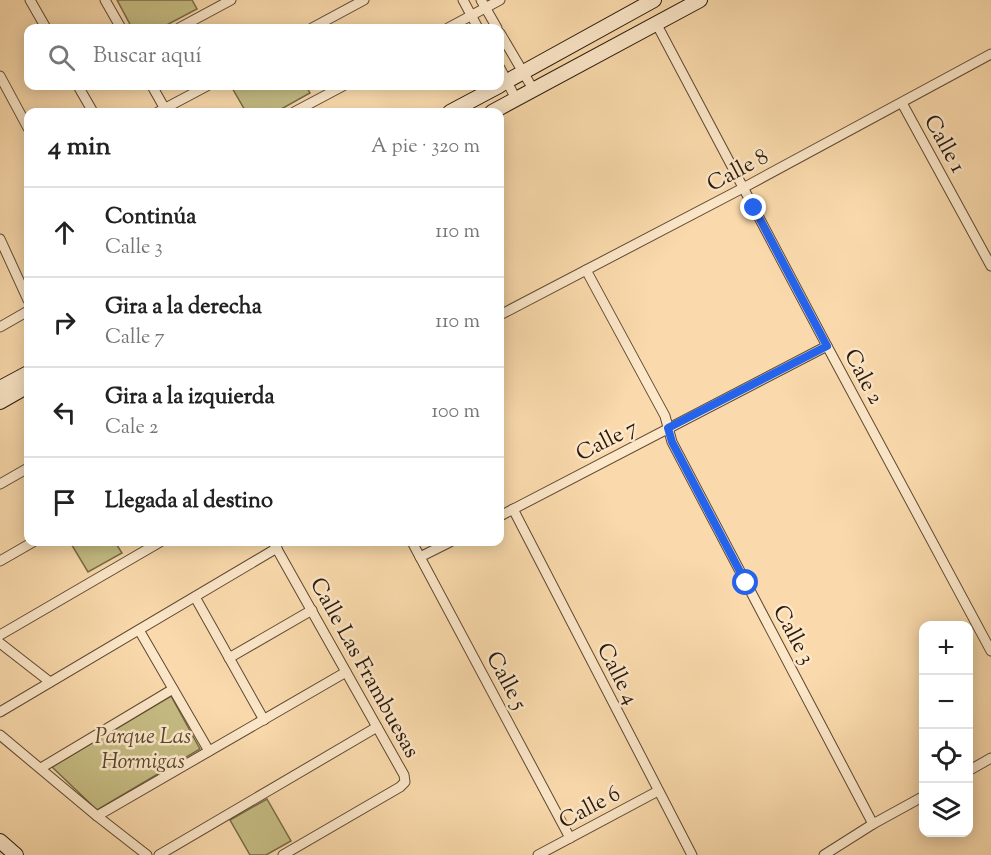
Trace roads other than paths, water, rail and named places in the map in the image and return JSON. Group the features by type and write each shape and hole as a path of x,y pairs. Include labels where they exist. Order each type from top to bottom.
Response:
{"street":[{"path":"30,0 44,24"},
{"path":"105,0 119,24"},
{"path":"186,24 231,0"},
{"path":"319,24 364,0"},
{"path":"463,0 476,24"},
{"path":"456,24 471,16 483,4 500,0"},
{"path":"504,83 654,0"},
{"path":"499,108 700,0"},
{"path":"483,4 495,24"},
{"name":"Cale 2","path":"656,23 991,651"},
{"path":"504,40 533,89"},
{"name":"Calle 8","path":"504,313 743,188 991,54"},
{"path":"0,76 24,121"},
{"path":"504,86 516,99"},
{"path":"80,90 91,108"},
{"path":"154,90 161,108"},
{"path":"167,108 200,90"},
{"path":"302,108 335,90"},
{"path":"457,108 491,90"},
{"name":"Calle 1","path":"902,103 991,266"},
{"path":"0,239 24,291"},
{"name":"Calle 3","path":"586,270 665,416 672,442 873,824"},
{"path":"0,327 24,314"},
{"name":"Calle 7","path":"504,514 827,346"},
{"path":"0,388 24,374"},
{"path":"0,402 24,388"},
{"path":"0,484 24,470"},
{"name":"Calle 4","path":"513,509 692,855"},
{"path":"0,561 26,546"},
{"path":"0,635 153,546"},
{"path":"0,712 195,597 273,546"},
{"name":"Calle Las Frambuesas","path":"276,546 404,775 405,782 283,855"},
{"name":"Calle 5","path":"414,546 570,838"},
{"path":"420,557 442,546"},
{"path":"195,597 264,720"},
{"path":"229,658 312,610"},
{"path":"139,630 209,751"},
{"path":"0,643 50,682"},
{"path":"97,816 346,672"},
{"path":"41,768 173,689"},
{"path":"159,855 377,727"},
{"path":"0,735 147,855"},
{"path":"973,769 991,758"},
{"name":"Calle 6","path":"538,855 658,791"},
{"path":"824,855 919,799"},
{"path":"0,842 16,855"}],"park label":[{"name":"Parque Las Hormigas","path":"143,748"}]}
